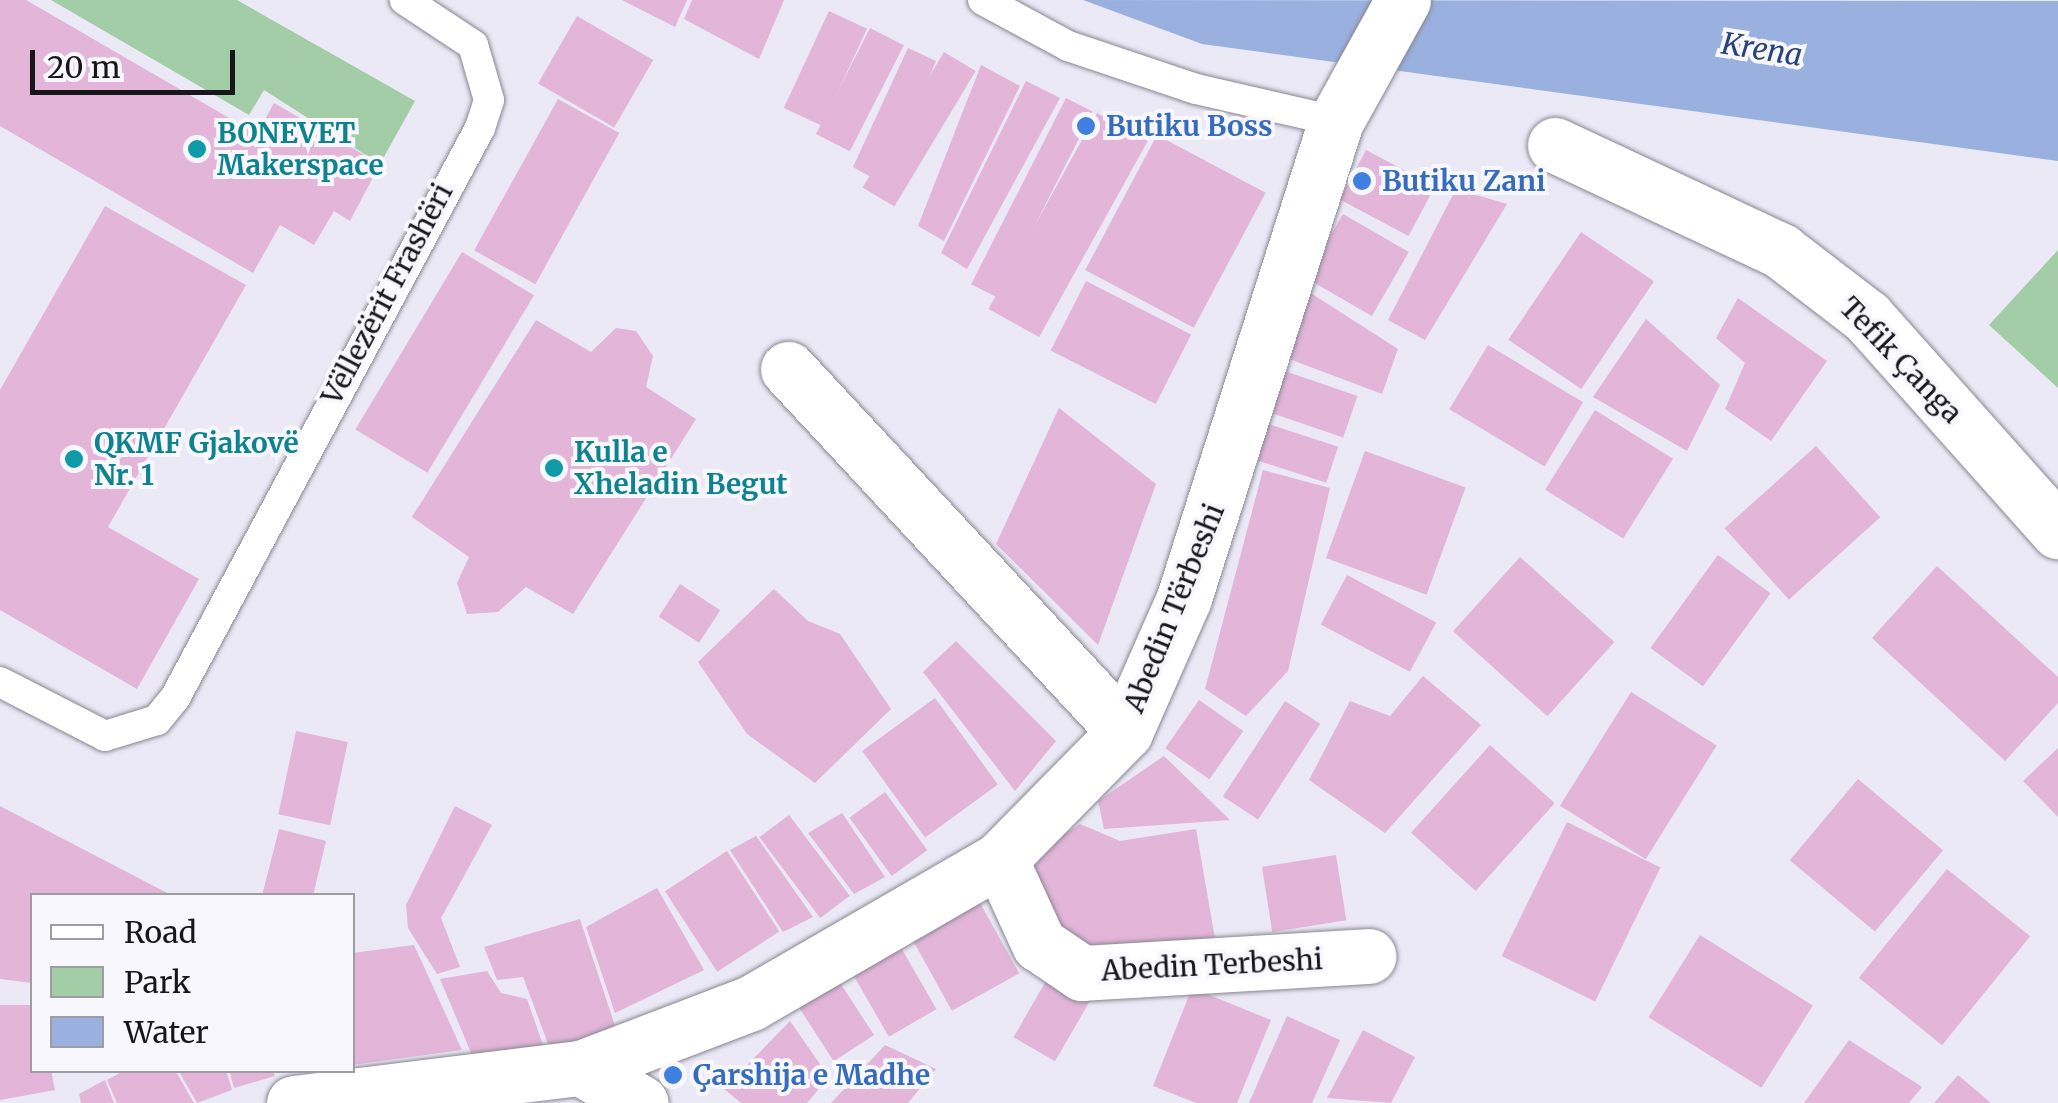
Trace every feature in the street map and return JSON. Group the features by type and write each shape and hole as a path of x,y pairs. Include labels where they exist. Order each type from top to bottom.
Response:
{"street":[{"path":"1343,109 1403,0"},
{"name":"Abedin Tërbeshi","path":"580,1068 750,1003 1000,858 1124,732 1184,598 1343,109"},
{"name":"Tefik Çanga","path":"1555,145 1781,251 1867,317 2058,531"},
{"path":"788,369 1124,732"},
{"name":"Abedin Terbeshi","path":"1000,858 1040,944 1082,972 1368,956"},
{"path":"294,1103 580,1068 642,1103"}],"lane":[{"name":"Vëllezërit Frashëri","path":"0,682 105,736 157,720 175,698 480,128 488,100 473,45 405,0"},
{"path":"982,0 1068,46 1196,90 1343,109"}],"green space":[{"path":"51,0 237,0 415,101 380,164 264,90 249,115"},
{"path":"2058,250 2058,388 1989,325"}],"water":[{"name":"Krena","path":"1083,0 2058,1 2058,161 1202,44"}],"building":[{"name":"BONEVET Makerspace","path":"0,0 26,0 257,134 274,103 380,164 350,221 334,211 314,245 280,225 253,273 0,126"},
{"path":"622,0 687,0 675,27"},
{"path":"692,0 784,0 759,59 684,19"},
{"path":"829,11 867,29 822,126 784,108"},
{"path":"577,16 653,60 614,128 538,84"},
{"path":"870,28 904,45 850,151 816,134"},
{"path":"908,48 936,61 885,185 853,167"},
{"path":"944,52 976,71 894,206 863,187"},
{"path":"981,65 1020,86 944,241 918,226"},
{"path":"1026,81 1060,98 967,269 941,253"},
{"path":"1066,98 1093,112 998,298 971,284"},
{"path":"558,99 619,133 535,284 474,250"},
{"path":"1097,113 1148,141 1039,337 988,309"},
{"path":"1157,135 1266,193 1194,328 1085,270"},
{"path":"1366,150 1435,187 1409,236 1340,199"},
{"path":"1456,189 1507,204 1425,340 1388,320"},
{"name":"QKMF Gjakovë Nr. 1","path":"105,206 246,285 108,527 199,579 137,689 0,610 0,390"},
{"path":"1343,214 1409,252 1372,316 1306,278"},
{"path":"1581,232 1654,281 1581,389 1508,340"},
{"path":"462,252 534,295 427,473 355,429"},
{"path":"1086,281 1191,335 1156,404 1051,350"},
{"path":"1303,288 1398,349 1382,394 1284,357"},
{"path":"1738,298 1827,361 1771,441 1725,409 1745,363 1716,338"},
{"path":"1646,319 1720,385 1687,451 1593,397"},
{"name":"Kulla e Xheladin Begut","path":"536,320 591,352 616,328 636,331 653,356 646,387 696,419 573,614 526,587 498,612 467,614 457,583 469,557 412,517"},
{"path":"1488,345 1583,402 1545,466 1449,409"},
{"path":"1279,369 1357,396 1343,438 1265,411"},
{"path":"1059,408 1156,484 1098,645 996,544"},
{"path":"1595,410 1673,459 1623,538 1545,490"},
{"path":"1262,422 1338,447 1326,483 1250,458"},
{"path":"1816,446 1880,517 1789,600 1725,528"},
{"path":"1365,451 1466,488 1427,595 1326,558"},
{"path":"1263,470 1330,488 1288,671 1246,716 1205,689"},
{"path":"1718,555 1771,593 1703,686 1650,648"},
{"path":"1520,557 1614,642 1547,716 1453,631"},
{"path":"1937,566 2058,677 2058,703 2005,761 1872,638"},
{"path":"1347,575 1436,622 1410,672 1321,624"},
{"path":"680,584 720,610 699,643 659,617"},
{"path":"774,589 808,621 840,634 891,709 815,783 747,734 698,662"},
{"path":"956,641 1056,741 1015,791 923,672"},
{"path":"1423,676 1481,725 1385,833 1309,780 1350,701 1390,716"},
{"path":"1631,692 1717,746 1646,859 1560,806"},
{"path":"935,698 998,785 925,837 862,751"},
{"path":"1199,700 1243,731 1209,779 1165,748"},
{"path":"1285,701 1320,724 1258,819 1223,797"},
{"path":"296,731 348,742 330,825 278,814"},
{"path":"1490,745 1555,803 1476,891 1411,833"},
{"path":"2058,748 2058,817 2023,781"},
{"path":"1164,756 1230,820 1104,829 1098,801"},
{"path":"1858,779 1943,850 1875,932 1790,860"},
{"path":"885,792 927,850 892,876 849,818"},
{"path":"0,806 167,893 30,893 30,983 0,979"},
{"path":"455,806 492,825 441,918 460,967 437,974 408,928 406,905"},
{"path":"842,813 885,877 854,894 808,833"},
{"path":"789,815 850,896 820,918 759,837"},
{"path":"1567,822 1660,868 1595,1002 1502,956"},
{"path":"1080,824 1120,841 1196,829 1215,939 1056,947 1018,864"},
{"path":"279,829 326,841 314,893 263,893"},
{"path":"756,836 813,917 783,932 730,850"},
{"path":"727,851 779,932 717,972 665,891"},
{"path":"1336,855 1346,920 1272,932 1262,867"},
{"path":"1947,869 2030,936 1942,1045 1859,978"},
{"path":"657,888 704,970 615,1013 586,927"},
{"path":"978,899 1019,973 952,1011 911,936"},
{"path":"580,919 616,1029 550,1049 523,977 497,980 484,947"},
{"path":"1700,935 1813,1005 1761,1088 1649,1017"},
{"path":"896,939 936,1009 889,1037 848,966"},
{"path":"414,945 462,1050 355,1065 355,953"},
{"path":"487,971 501,993 527,999 544,1048 472,1055 440,979"},
{"path":"1050,974 1092,998 1055,1061 1014,1037"},
{"path":"837,978 874,1035 834,1061 797,1004"},
{"path":"1192,988 1271,1020 1237,1103 1196,1103 1153,1086"},
{"path":"0,1005 30,1005 30,1073 52,1073 55,1090 0,1100"},
{"path":"1287,1016 1340,1040 1312,1103 1249,1103"},
{"path":"790,1021 829,1077 807,1103 741,1103 724,1089"},
{"path":"1363,1030 1415,1057 1391,1103 1327,1098"},
{"path":"1849,1040 1922,1087 1909,1103 1804,1103"},
{"path":"885,1045 936,1069 908,1103 831,1103"},
{"path":"120,1073 177,1073 194,1103 117,1103 107,1080"},
{"path":"180,1073 227,1073 232,1090 197,1103"},
{"path":"230,1073 275,1076 234,1088"},
{"path":"1958,1075 1991,1103 1934,1103"},
{"path":"105,1080 114,1103 81,1103 79,1094"}],"place":[{"name":"Butiku Boss","path":"1086,126"},
{"name":"BONEVET Makerspace","path":"197,149"},
{"name":"Butiku Zani","path":"1362,181"},
{"name":"QKMF Gjakovë Nr. 1","path":"74,459"},
{"name":"Kulla e Xheladin Begut","path":"554,468"},
{"name":"Çarshija e Madhe","path":"673,1075"}]}
